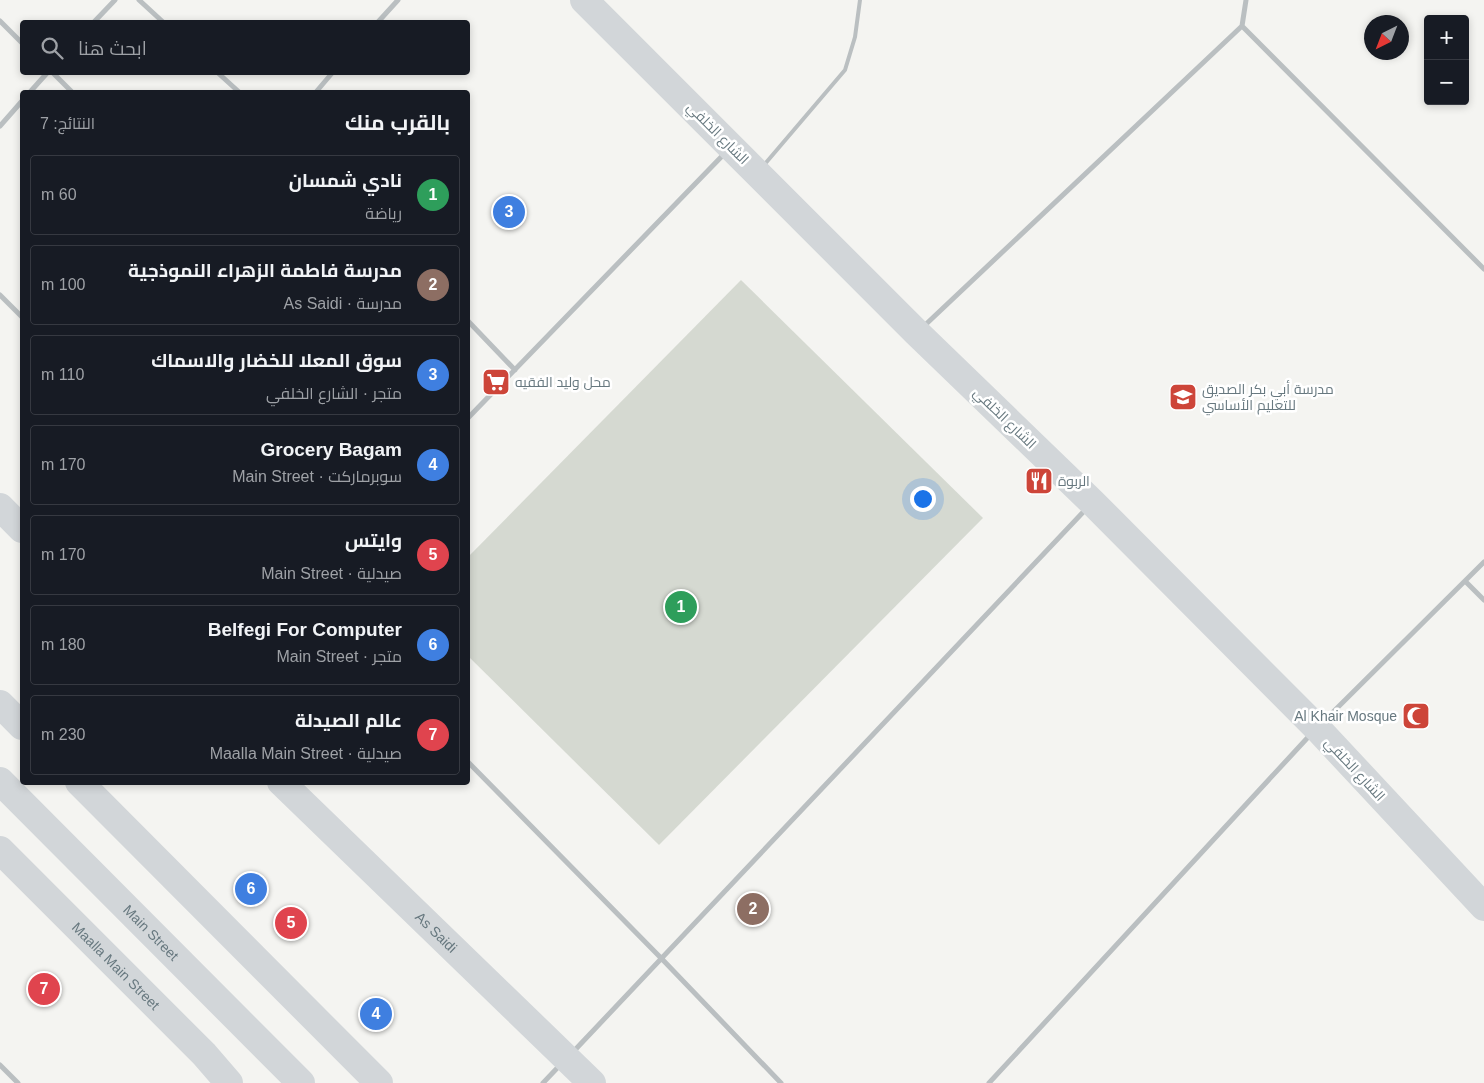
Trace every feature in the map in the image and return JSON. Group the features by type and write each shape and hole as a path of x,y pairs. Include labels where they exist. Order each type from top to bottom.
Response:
{"street":[{"path":"96,20 115,0"},
{"path":"138,0 161,20"},
{"path":"380,20 398,0"},
{"name":"الشارع الخلفي","path":"584,0 917,333 1092,502 1317,728 1484,907"},
{"path":"917,333 1242,26 1246,0"},
{"path":"0,21 20,41"},
{"path":"1242,26 1484,269"},
{"path":"32,90 45,75"},
{"path":"55,75 70,90"},
{"path":"220,75 237,90"},
{"path":"318,90 331,75"},
{"path":"0,126 20,103"},
{"path":"470,416 731,146"},
{"path":"0,295 20,315"},
{"path":"470,323 515,370"},
{"path":"543,1083 1092,502"},
{"path":"0,507 20,527"},
{"path":"989,1083 1317,728 1484,562"},
{"path":"1465,581 1484,600"},
{"path":"0,704 20,724"},
{"path":"470,764 781,1083"},
{"name":"Main Street","path":"0,780 301,1083"},
{"path":"82,785 367,1079"},
{"name":"As Saidi","path":"284,785 592,1083"},
{"name":"Maalla Main Street","path":"0,850 197,1047 229,1083"},
{"path":"0,1065 18,1083"}],"lane":[{"path":"757,173 845,70 855,37 860,0"}],"shaded area":[{"path":"741,280 983,518 659,845 470,658 470,555"}],"place":[{"name":"سوق المعلا للخضار والاسماك","path":"509,212"},
{"name":"محل وليد الفقيه","path":"496,382"},
{"name":"مدرسة أبي بكر الصديق للتعليم الأساسي","path":"1183,397"},
{"name":"الربوة","path":"1039,481"},
{"name":"نادي شمسان","path":"681,607"},
{"name":"Al Khair Mosque","path":"1416,716"},
{"name":"Belfegi For Computer","path":"251,889"},
{"name":"مدرسة فاطمة الزهراء النموذجية","path":"753,909"},
{"name":"وايتس","path":"291,923"},
{"name":"عالم الصيدلة","path":"44,989"},
{"name":"Grocery Bagam","path":"376,1014"}]}
